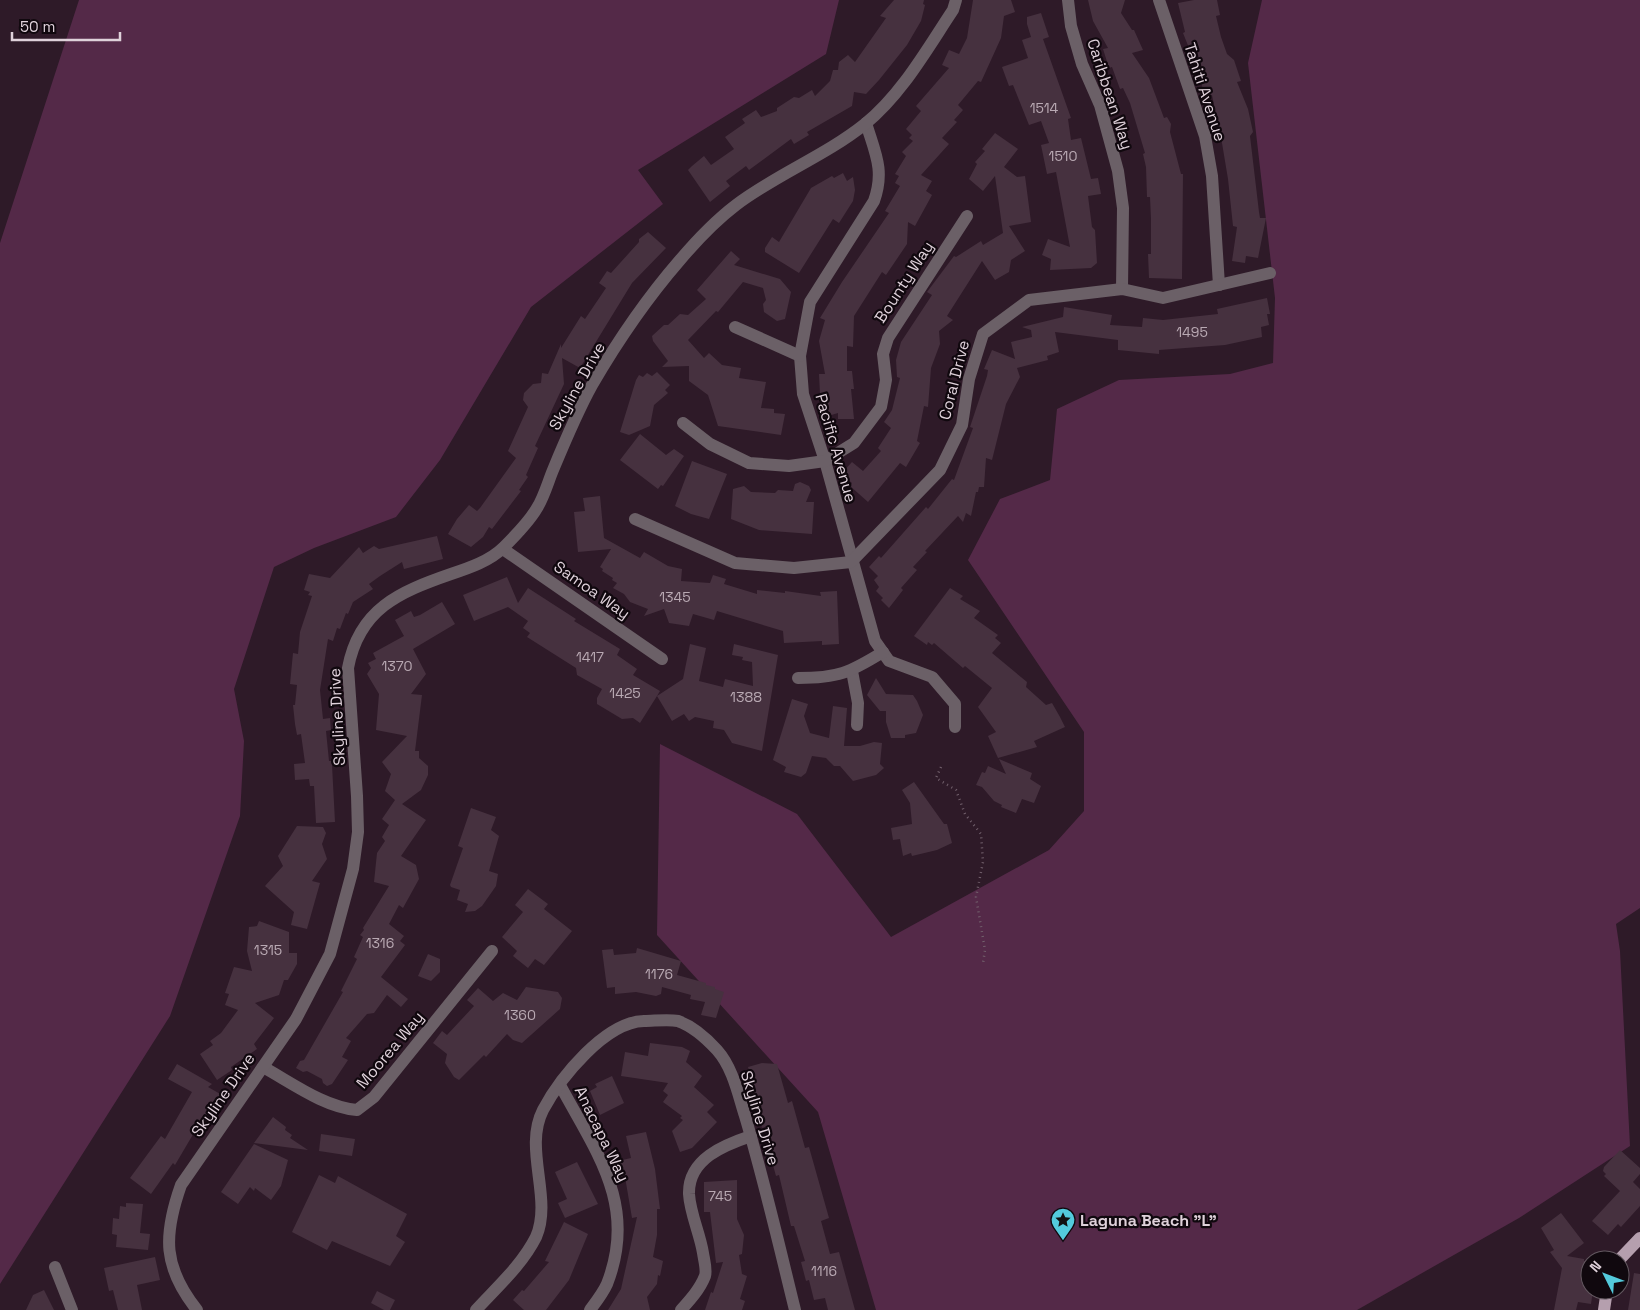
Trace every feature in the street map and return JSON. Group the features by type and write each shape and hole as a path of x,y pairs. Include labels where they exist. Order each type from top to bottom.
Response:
{"main road":[{"path":"1629,1250 1640,1238"}],"street":[{"name":"Skyline Drive","path":"197,1310 181,1290 172,1267 167,1237 172,1211 181,1185 308,999 330,954 353,869 358,805 348,668 352,648 377,610 416,586 476,566 503,549 537,509 566,439 592,386 658,287 680,260 712,225 737,204 791,170 825,152 866,123 894,95 953,10 956,0"},
{"name":"Caribbean Way","path":"1068,0 1071,26 1082,64 1100,105 1118,171 1123,208 1122,289"},
{"name":"Tahiti Avenue","path":"1160,0 1205,136 1212,176 1219,285"},
{"name":"Pacific Avenue","path":"866,123 880,168 880,185 874,201 810,302 800,356 803,394 825,461 875,641 889,661 932,677 956,704 955,726"},
{"name":"Bounty Way","path":"683,422 710,444 749,464 789,466 825,461 854,442 881,407 886,380 883,354 888,338 967,216"},
{"name":"Coral Drive","path":"852,562 940,470 962,425 969,379 983,334 1029,300 1122,289 1163,298 1270,274"},
{"path":"735,327 800,356"},
{"path":"635,519 735,563 794,568 852,562"},
{"name":"Samoa Way","path":"503,549 662,659"},
{"path":"798,678 826,678 852,671 883,652"},
{"path":"852,671 858,703 857,724"},
{"name":"Moorea Way","path":"263,1067 343,1109 357,1110 374,1097 492,951"},
{"name":"Skyline Drive","path":"476,1310 520,1263 536,1236 540,1214 536,1128 543,1110 560,1085 591,1047 612,1032 632,1022 677,1021 698,1032 718,1052 732,1074 751,1136 795,1310"},
{"name":"Anacapa Way","path":"560,1085 607,1173 617,1204 618,1241 607,1285 590,1310"},
{"path":"680,1310 696,1293 706,1274 702,1243 689,1194 691,1176 704,1160 722,1146 751,1136"},
{"path":"55,1268 72,1310"}],"path":[{"path":"941,767 936,778 956,790 965,814 981,834 983,862 976,897 981,918 981,936 985,950 984,963"}],"shaded area":[{"path":"79,0 839,0 826,54 638,170 663,204 531,307 440,460 396,517 314,548 274,567 234,689 244,741 240,816 170,1016 0,1284 0,243"},
{"path":"1262,0 1640,0 1640,908 1616,924 1620,951 1630,1146 1519,1218 1357,1310 876,1310 818,1112 657,935 660,744 797,814 891,937 1049,850 1084,811 1084,732 968,560 1000,499 1050,480 1057,409 1119,380 1230,374 1273,363 1275,298 1248,63"}],"building":[{"path":"894,0 924,0 923,4 925,5 921,21 907,45 879,80 866,94 854,92 852,106 807,132 809,135 794,144 791,139 749,170 746,166 726,181 730,186 710,202 688,170 704,156 711,165 734,149 725,137 745,123 742,119 756,110 761,117 777,111 777,108 794,97 799,98 812,90 815,96 830,81 833,70 838,70 839,62 848,55 855,62 886,18 880,16"},
{"path":"973,0 1011,0 1015,12 1004,16 1001,38 981,82 978,81 958,105 963,110 954,120 957,122 942,138 949,144 921,175 932,181 926,191 932,195 915,226 908,222 907,244 886,275 882,272 854,316 853,347 847,346 847,371 852,371 854,389 851,389 854,419 838,419 838,413 828,416 823,393 820,394 819,374 825,374 819,341 825,320 820,318 889,213 885,211 900,186 895,183 899,176 895,174 906,156 902,152 913,141 909,138 912,135 906,129 921,111 916,106 949,68 942,65 949,50 959,54 967,38"},
{"path":"1088,0 1125,0 1121,13 1132,30 1134,30 1143,50 1132,53 1149,78 1164,118 1167,117 1171,124 1170,132 1181,174 1183,174 1182,279 1149,278 1148,254 1151,254 1151,219 1150,197 1147,197 1146,167 1143,154 1145,153 1130,103 1123,88 1120,89 1112,67 1109,68 1103,49 1108,48 1093,21"},
{"path":"1194,0 1217,0 1220,15 1216,16 1221,37 1227,54 1234,60 1241,81 1237,82 1248,109 1253,132 1250,136 1259,212 1260,218 1266,218 1258,258 1246,256 1245,263 1232,261 1237,227 1233,226 1228,179 1218,119 1212,95 1209,95 1206,88 1203,89 1198,73 1203,71 1195,45 1189,48 1183,33 1185,32 1178,3"},
{"path":"1041,13 1049,37 1043,39 1071,118 1068,119 1071,140 1081,138 1091,179 1098,178 1101,194 1088,196 1092,227 1095,230 1097,263 1091,268 1050,270 1051,259 1042,255 1048,239 1070,247 1056,172 1047,174 1041,145 1049,143 1041,121 1029,125 1013,85 1009,86 1002,67 1028,58 1022,40 1031,37 1027,17"},
{"path":"995,133 1018,149 1004,167 1017,177 1025,176 1031,222 1009,226 1025,251 1011,260 1009,272 995,280 982,261 947,316 953,320 939,331 940,344 931,368 928,407 924,406 917,441 920,443 906,467 900,463 868,502 850,486 852,483 841,474 852,462 863,471 881,451 878,448 891,428 884,422 892,410 900,378 897,377 896,360 901,342 932,295 927,292 954,256 956,257 981,241 983,245 1003,233 995,176 983,191 969,179 977,164 975,162 985,151 982,149"},
{"path":"843,173 847,181 853,177 855,190 853,201 839,223 833,219 799,273 765,252 765,248 772,237 779,242 811,188 832,176 834,178"},
{"path":"648,232 666,248 632,283 580,368 562,358 564,384 535,446 538,448 526,475 528,477 519,490 521,491 492,529 489,527 483,537 471,547 448,534 457,519 469,505 477,511 480,508 516,458 508,451 528,407 523,400 524,393 533,384 541,383 542,373 548,374 561,344 561,348 581,316 585,319 606,288 599,283 607,271 611,273 639,242 639,239"},
{"path":"731,251 740,259 734,265 780,279 791,292 785,319 777,321 764,312 763,304 766,300 763,288 743,282 718,312 716,311 688,340 704,358 709,353 722,365 741,368 739,378 766,382 761,408 774,409 774,413 785,414 781,435 718,426 708,395 689,381 689,366 662,367 668,361 653,341 652,336 664,325 668,325 680,314 688,315 706,299 697,290"},
{"path":"1267,298 1270,314 1267,314 1269,325 1261,327 1262,337 1225,345 1159,350 1159,354 1118,350 1118,340 1055,332 1059,352 1047,356 1048,360 1017,368 1020,377 1006,404 992,460 986,458 984,487 979,487 978,492 976,492 971,516 966,513 963,522 958,516 925,551 927,552 913,567 917,570 901,588 903,590 889,608 881,600 883,598 876,591 879,587 874,580 878,576 869,567 879,556 881,558 926,507 928,509 952,479 954,480 973,428 970,427 987,376 988,370 984,369 992,350 1015,359 1011,342 1032,337 1031,330 1022,327 1063,317 1064,307 1112,315 1110,325 1142,327 1143,318 1163,320 1218,314 1217,309"},
{"path":"657,372 670,385 665,390 668,393 654,405 650,426 629,435 620,432 639,375 643,377 647,373 652,376"},
{"path":"640,434 666,455 674,449 684,456 663,486 661,485 658,489 620,460"},
{"path":"692,461 727,474 709,519 691,514 675,506"},
{"path":"800,482 809,486 811,490 806,502 814,502 812,534 759,530 731,519 733,489 744,486 751,492 775,493 778,490 793,491 795,484"},
{"path":"600,496 604,538 640,558 644,552 668,566 682,569 681,581 710,583 713,575 726,579 724,584 757,594 757,590 785,593 785,591 821,596 820,592 837,591 839,644 822,645 822,641 784,643 783,631 717,611 714,620 693,614 689,626 669,623 664,609 644,616 648,609 630,602 624,594 613,588 617,583 602,571 603,569 600,567 611,549 578,552 574,512 585,511 583,498"},
{"path":"437,536 443,559 404,569 402,562 380,576 369,584 373,589 353,602 348,614 346,613 340,629 337,628 333,641 328,639 320,690 323,719 330,718 331,730 326,731 329,761 331,761 332,765 335,822 316,823 314,786 310,786 309,779 295,780 294,764 305,763 301,734 297,735 293,705 295,705 297,685 290,684 293,653 298,654 300,632 312,596 308,595 310,592 304,590 309,574 330,578 359,547 363,553 374,546 379,549"},
{"path":"507,577 518,603 528,588 576,619 574,621 620,649 617,655 637,669 633,675 660,691 640,723 633,718 622,719 597,704 597,698 602,689 577,675 576,668 527,637 530,633 523,628 528,621 508,607 474,621 463,595"},
{"path":"950,588 963,596 960,599 980,611 974,618 998,635 995,638 1001,643 992,653 1027,682 1026,687 1046,705 1052,703 1060,717 1065,727 1034,741 1037,747 998,758 988,736 996,732 978,707 992,688 965,666 963,668 934,643 932,645 928,642 927,645 914,636"},
{"path":"442,602 455,624 413,649 426,674 411,694 422,695 415,751 419,751 419,758 428,766 428,775 421,790 402,804 426,820 401,856 416,865 419,879 403,908 399,905 389,924 404,936 400,941 405,945 381,977 408,999 401,1007 387,995 374,1013 367,1014 346,1038 351,1041 342,1057 348,1060 332,1084 327,1086 323,1083 322,1079 307,1071 303,1072 296,1068 300,1061 304,1060 343,992 341,991 357,959 354,957 363,937 360,935 364,930 363,928 389,886 374,882 377,853 385,841 382,837 389,825 382,819 395,800 385,791 391,774 382,762 407,736 376,730 379,694 367,674 371,668 368,663 376,659 373,653 404,636 395,620 411,611 414,617 420,615"},
{"path":"690,644 706,648 699,681 723,687 725,679 753,686 752,662 742,660 743,657 732,655 734,644 778,655 762,751 732,743 724,730 713,728 714,721 695,717 689,721 684,714 672,721 657,696 683,679"},
{"path":"876,678 886,694 913,695 923,715 916,733 905,735 905,738 891,738 886,722 886,711 880,711 867,695"},
{"path":"792,699 808,704 804,716 810,733 829,738 833,706 847,708 844,746 860,746 874,742 882,743 880,764 884,768 876,775 853,781 840,766 834,766 826,758 812,756 806,773 801,777 784,772 786,767 773,760"},
{"path":"999,759 1032,773 1030,779 1041,786 1034,803 1022,799 1016,813 1001,807 1002,805 994,801 982,787 976,785 982,772 985,773 988,766 1006,774"},
{"path":"914,782 944,824 947,824 952,843 937,850 912,856 911,853 903,856 900,839 893,840 891,828 912,824 910,803 902,790"},
{"path":"471,808 496,817 491,830 499,836 489,871 498,874 496,886 482,906 475,911 465,912 468,904 457,900 460,890 450,885 463,848 458,846"},
{"path":"297,826 323,827 326,833 322,844 327,859 312,881 320,883 307,929 291,925 294,912 265,886 283,866 278,856"},
{"path":"528,889 548,904 544,909 572,931 544,965 535,959 528,968 513,956 517,951 502,937 523,912 515,905"},
{"path":"259,921 289,932 289,953 297,953 297,964 288,980 284,980 279,995 255,1003 274,1018 254,1044 257,1049 231,1067 232,1070 217,1080 200,1054 213,1045 210,1041 221,1033 238,1010 225,1005 229,994 225,993 234,967 252,971 247,951 249,927 257,926"},
{"path":"637,948 681,961 677,975 706,983 706,985 724,992 716,1018 701,1015 705,1002 690,999 691,995 662,987 661,994 656,996 636,992 615,994 615,987 607,988 602,950 613,949 614,955 636,953"},
{"path":"428,954 440,959 440,972 431,981 418,976"},
{"path":"526,987 558,992 562,998 560,1009 522,1043 513,1040 507,1034 486,1057 484,1055 459,1080 454,1077 445,1063 447,1054 433,1043 442,1031 447,1035 474,1006 467,1000 478,988 493,1001 503,993 517,1000"},
{"path":"650,1043 682,1047 690,1051 686,1062 702,1076 694,1087 714,1105 707,1112 717,1122 692,1148 680,1152 672,1131 683,1120 680,1118 682,1116 663,1102 668,1095 663,1091 668,1083 621,1076 625,1052 648,1056"},
{"path":"762,1063 777,1064 788,1103 792,1101 805,1148 809,1147 829,1218 821,1221 830,1254 839,1252 855,1310 828,1310 825,1298 814,1300 809,1280 806,1281 801,1262 805,1261 794,1226 791,1226 779,1175 776,1176 771,1158 774,1157 765,1127 762,1128 751,1084 753,1083 748,1067"},
{"path":"177,1064 212,1084 208,1087 222,1095 214,1110 211,1109 197,1133 195,1131 175,1165 173,1163 151,1194 130,1178 161,1136 165,1139 192,1092 168,1079"},
{"path":"612,1076 624,1103 600,1115 590,1091 597,1087 595,1084"},
{"path":"273,1117 286,1127 285,1130 292,1135 290,1138 308,1150 254,1143"},
{"path":"646,1132 655,1169 660,1209 657,1209 657,1235 653,1257 663,1261 660,1276 658,1275 657,1284 647,1297 650,1310 608,1310 621,1289 637,1217 632,1218 625,1177 621,1178 618,1161 631,1158 626,1136"},
{"path":"321,1134 355,1139 352,1156 319,1151"},
{"path":"254,1144 288,1160 281,1186 271,1200 255,1188 254,1191 250,1187 238,1204 221,1192"},
{"path":"1620,1150 1640,1168 1640,1174 1633,1182 1640,1189 1640,1206 1621,1227 1618,1224 1608,1235 1592,1221 1620,1191 1604,1176 1606,1174 1603,1171 1604,1167"},
{"path":"577,1162 598,1204 565,1218 558,1203 567,1199 555,1172"},
{"path":"319,1175 335,1183 338,1176 407,1214 396,1236 405,1242 390,1266 332,1241 327,1250 292,1232"},
{"path":"737,1180 737,1219 744,1235 742,1254 739,1255 742,1274 747,1276 740,1299 745,1301 742,1310 705,1310 711,1292 713,1293 723,1262 716,1263 710,1212 704,1212 704,1182"},
{"path":"126,1203 143,1204 140,1233 150,1234 148,1250 116,1247 117,1235 112,1234 113,1218 119,1219 120,1206 126,1207"},
{"path":"1561,1213 1584,1243 1567,1256 1580,1258 1580,1300 1592,1300 1591,1304 1578,1302 1576,1310 1554,1310 1562,1268 1550,1252 1554,1250 1541,1228"},
{"path":"564,1222 588,1234 569,1280 546,1310 524,1310 513,1300 522,1290 524,1291 549,1262 545,1261"},
{"path":"155,1257 160,1280 137,1285 142,1310 118,1310 113,1290 109,1291 104,1268"},
{"path":"1634,1273 1640,1274 1640,1310 1628,1310"},
{"path":"44,1290 54,1310 26,1310 33,1295"},
{"path":"377,1291 395,1300 390,1310 384,1310 371,1303"}],"place":[{"name":"Laguna Beach \"L\"","path":"1063,1241"}]}
